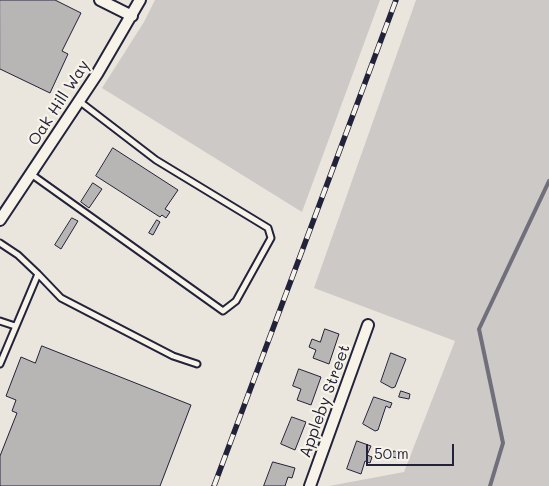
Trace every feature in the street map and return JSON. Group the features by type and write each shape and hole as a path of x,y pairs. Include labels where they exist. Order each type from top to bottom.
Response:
{"street":[{"path":"100,0 132,16"},
{"name":"Oak Hill Way","path":"0,220 79,101 140,0"},
{"name":"Appleby Street","path":"310,486 368,325"}],"lane":[{"path":"31,173 223,311 236,301 270,238 268,228 156,160 79,101"},
{"path":"0,243 18,255 61,298 173,356 197,364"},
{"path":"0,364 38,274"},
{"path":"0,321 15,326"}],"shaded area":[{"path":"155,0 380,0 302,212 102,88 144,22"},
{"path":"416,0 549,0 549,486 329,486 404,472 455,341 314,288"}],"building":[{"path":"0,0 55,0 81,13 62,51 68,54 50,93 0,69"},
{"path":"113,148 178,190 165,209 170,212 166,218 162,215 160,217 96,176"},
{"path":"93,183 102,189 89,208 81,202"},
{"path":"72,218 78,221 61,249 55,245"},
{"path":"157,220 160,222 153,235 149,233"},
{"path":"325,329 339,334 329,364 313,358 316,350 309,347 312,339 320,342"},
{"path":"42,346 191,405 160,486 0,486 0,456 17,413 12,411 16,400 6,396 21,357 35,363"},
{"path":"391,353 406,359 395,387 392,388 381,382"},
{"path":"299,369 321,377 311,405 297,400 301,389 293,386"},
{"path":"401,391 410,394 409,399 399,397"},
{"path":"374,397 392,403 390,408 386,406 378,430 375,431 363,424"},
{"path":"292,417 306,422 295,450 281,444"},
{"path":"357,441 371,446 367,455 372,457 370,463 365,461 361,474 347,469"},
{"path":"394,451 404,454 403,460 393,457"},
{"path":"273,462 295,468 292,478 288,477 285,486 264,486"}],"waterway":[{"path":"490,486 503,443 479,329 549,181"}],"railway":[{"path":"214,486 396,0"}]}
